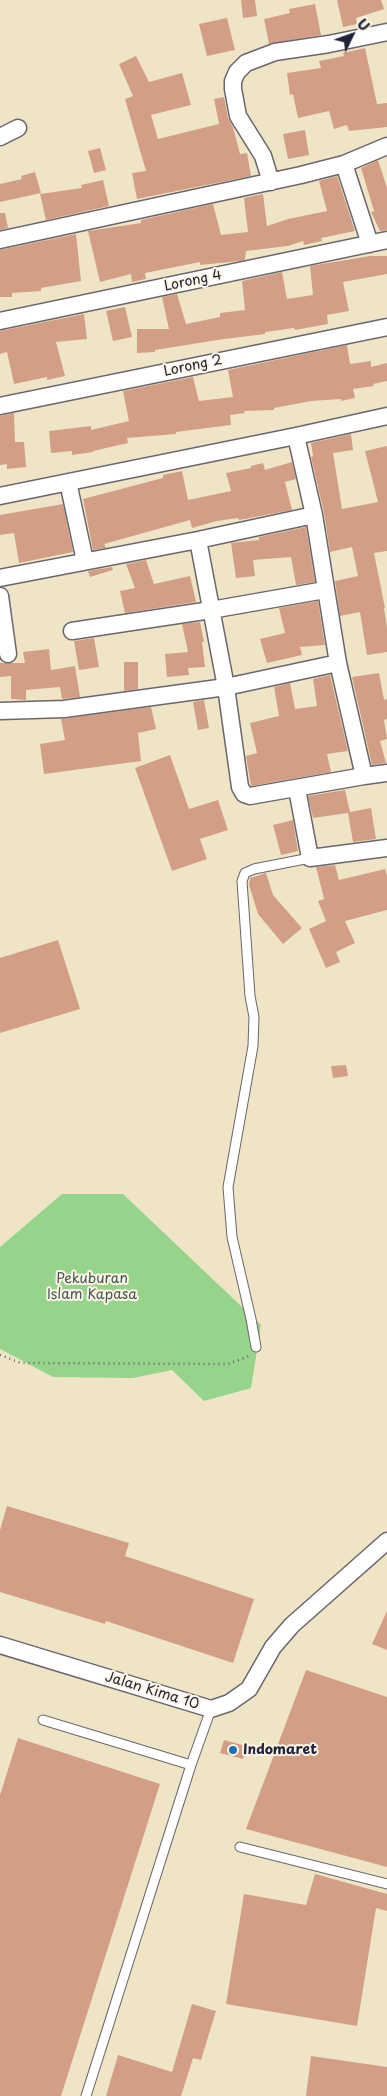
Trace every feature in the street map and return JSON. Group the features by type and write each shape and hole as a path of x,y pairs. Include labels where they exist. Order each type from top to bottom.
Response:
{"street":[{"path":"271,182 263,156 238,116 233,89 233,81 237,72 246,63 275,52 330,44 387,32"},
{"path":"0,137 18,128"},
{"path":"0,240 271,182 344,164 387,146"},
{"path":"344,164 370,244"},
{"name":"Lorong 4","path":"0,321 387,240"},
{"name":"Lorong 2","path":"0,406 387,327"},
{"path":"0,496 387,416"},
{"path":"296,436 314,515 338,663 364,776"},
{"path":"68,482 85,561"},
{"path":"0,578 198,540 314,515"},
{"path":"198,540 226,687 242,792 250,796 387,773"},
{"path":"72,630 211,610 326,590"},
{"path":"0,596 8,654"},
{"path":"0,711 64,709 226,687 338,663"},
{"path":"297,789 310,858 387,848"},
{"name":"Jalan Kima 10","path":"0,1645 211,1709 229,1703 248,1689 273,1647 292,1625 387,1541"}],"lane":[{"path":"256,1347 232,1237 228,1187 252,1046 254,1017 250,996 242,881 245,873 254,869 310,858"},
{"path":"86,2096 191,1765 211,1709"},
{"path":"43,1720 191,1765"},
{"path":"240,1847 387,1884"}],"path":[{"path":"0,1355 21,1362 228,1364 248,1358 256,1347"}],"green space":[{"name":"Pekuburan Islam Kapasa","path":"62,1194 123,1194 261,1325 251,1388 204,1401 172,1370 133,1378 53,1377 0,1349 0,1247"}],"building":[{"path":"241,0 255,0 257,16 243,18"},
{"path":"337,0 381,0 384,9 356,18 357,24 343,27"},
{"path":"315,4 321,35 269,44 264,19 290,13 289,9"},
{"path":"227,18 235,50 207,56 199,24"},
{"path":"365,48 377,104 387,103 387,127 349,131 347,125 334,129 329,111 298,118 293,94 290,95 287,73 321,68 319,61 344,56 343,53"},
{"path":"136,56 149,82 182,73 191,105 151,115 158,139 219,124 214,99 224,97 228,118 233,127 240,154 247,153 251,176 137,199 132,173 146,171 125,99 133,96 119,64"},
{"path":"305,130 309,155 288,159 283,134"},
{"path":"100,148 106,170 94,173 88,151"},
{"path":"378,160 387,188 387,230 380,231 371,212 374,211 361,168"},
{"path":"35,172 41,193 0,202 0,184 22,179 21,176"},
{"path":"337,176 355,231 321,238 322,241 304,245 303,241 288,246 246,251 245,260 240,261 200,265 200,262 145,273 146,279 132,282 131,274 100,282 88,231 141,223 141,220 213,204 221,235 248,232 244,198 263,194 267,226 288,219 327,211 319,181"},
{"path":"103,180 109,206 46,220 40,194 82,188 81,185"},
{"path":"0,213 5,213 8,228 0,230"},
{"path":"76,234 81,281 41,288 41,291 12,293 12,297 0,297 0,250"},
{"path":"370,256 387,256 387,274 343,282 349,311 327,315 328,324 295,330 294,328 265,332 265,334 155,350 155,352 137,353 137,329 169,329 162,297 177,294 186,324 220,317 220,313 245,310 242,281 282,272 287,299 313,295 310,266"},
{"path":"125,307 132,337 113,341 106,311"},
{"path":"84,314 87,339 56,342 65,376 47,380 47,377 14,384 7,352 0,354 0,331"},
{"path":"347,345 350,364 371,361 371,367 387,363 387,381 373,384 374,386 353,389 355,398 341,401 341,399 311,401 274,408 274,410 244,411 245,413 230,415 231,425 176,432 176,434 127,438 128,443 93,452 72,455 72,451 51,453 49,431 91,426 91,430 129,421 123,391 193,377 199,401 233,397 228,370"},
{"path":"14,413 15,442 24,442 26,467 7,469 7,464 0,465 0,416"},
{"path":"351,434 353,450 333,453 342,509 378,502 365,451 387,446 387,551 374,553 385,608 387,652 367,655 360,612 340,616 335,581 358,576 352,547 330,552 324,513 311,457 313,456 311,443"},
{"path":"292,462 296,479 285,482 292,510 239,520 238,518 217,521 192,528 190,520 104,544 106,548 93,550 83,499 163,478 163,475 182,471 188,500 231,491 226,473 251,468 251,466 263,463 265,470"},
{"path":"63,504 73,552 19,563 14,533 0,535 0,515"},
{"path":"306,527 315,582 296,585 291,557 253,560 255,576 236,578 231,543 259,540 259,537"},
{"path":"146,560 154,584 190,576 196,602 125,613 120,591 135,588 126,564"},
{"path":"112,567 113,570 90,577 88,571"},
{"path":"318,601 325,645 300,647 302,655 267,663 260,639 285,633 279,608"},
{"path":"200,622 204,642 202,642 205,667 188,668 189,675 167,677 165,654 188,652 182,624"},
{"path":"94,638 99,667 79,670 74,641"},
{"path":"49,649 51,670 75,666 80,697 62,699 60,687 26,690 26,700 11,699 11,676 0,677 0,663 25,663 23,652"},
{"path":"124,662 138,662 138,689 124,691"},
{"path":"379,673 384,700 387,699 387,719 384,720 387,739 380,741 386,763 372,765 352,677"},
{"path":"330,675 348,751 327,754 331,772 251,786 246,756 257,753 250,723 279,716 274,687 290,683 295,709 317,706 313,679"},
{"path":"204,700 209,728 198,730 193,702"},
{"path":"151,707 156,729 138,733 141,761 44,774 40,744 65,740 61,719"},
{"path":"170,755 189,809 218,800 228,830 200,839 207,859 172,871 135,768"},
{"path":"345,790 350,812 371,808 376,839 353,842 348,813 313,818 308,796"},
{"path":"293,820 298,851 281,855 273,825"},
{"path":"335,865 339,880 385,869 387,875 387,910 345,921 355,943 336,952 340,962 326,968 309,929 326,921 318,901 324,899 316,867"},
{"path":"266,873 273,895 302,928 283,944 258,914 249,885 250,878"},
{"path":"58,940 80,1009 0,1033 0,958"},
{"path":"346,1065 348,1076 333,1078 331,1066"},
{"path":"7,1506 129,1543 125,1556 254,1599 233,1663 106,1621 105,1624 0,1592 0,1530"},
{"path":"387,1611 387,1650 372,1644"},
{"path":"306,1670 387,1697 387,1867 246,1829"},
{"path":"18,1738 160,1784 61,2096 0,2096 0,1795"},
{"name":"Indomaret","path":"224,1740 246,1746 243,1759 220,1753"},
{"path":"315,1874 387,1894 387,1911 376,1908 357,2026 226,2004 244,1894 306,1905"},
{"path":"192,2004 216,2011 201,2060 193,2058 181,2096 106,2096 118,2055 172,2072"},
{"path":"311,2056 387,2067 387,2096 306,2096"}],"place":[{"name":"Indomaret","path":"233,1750"}]}
